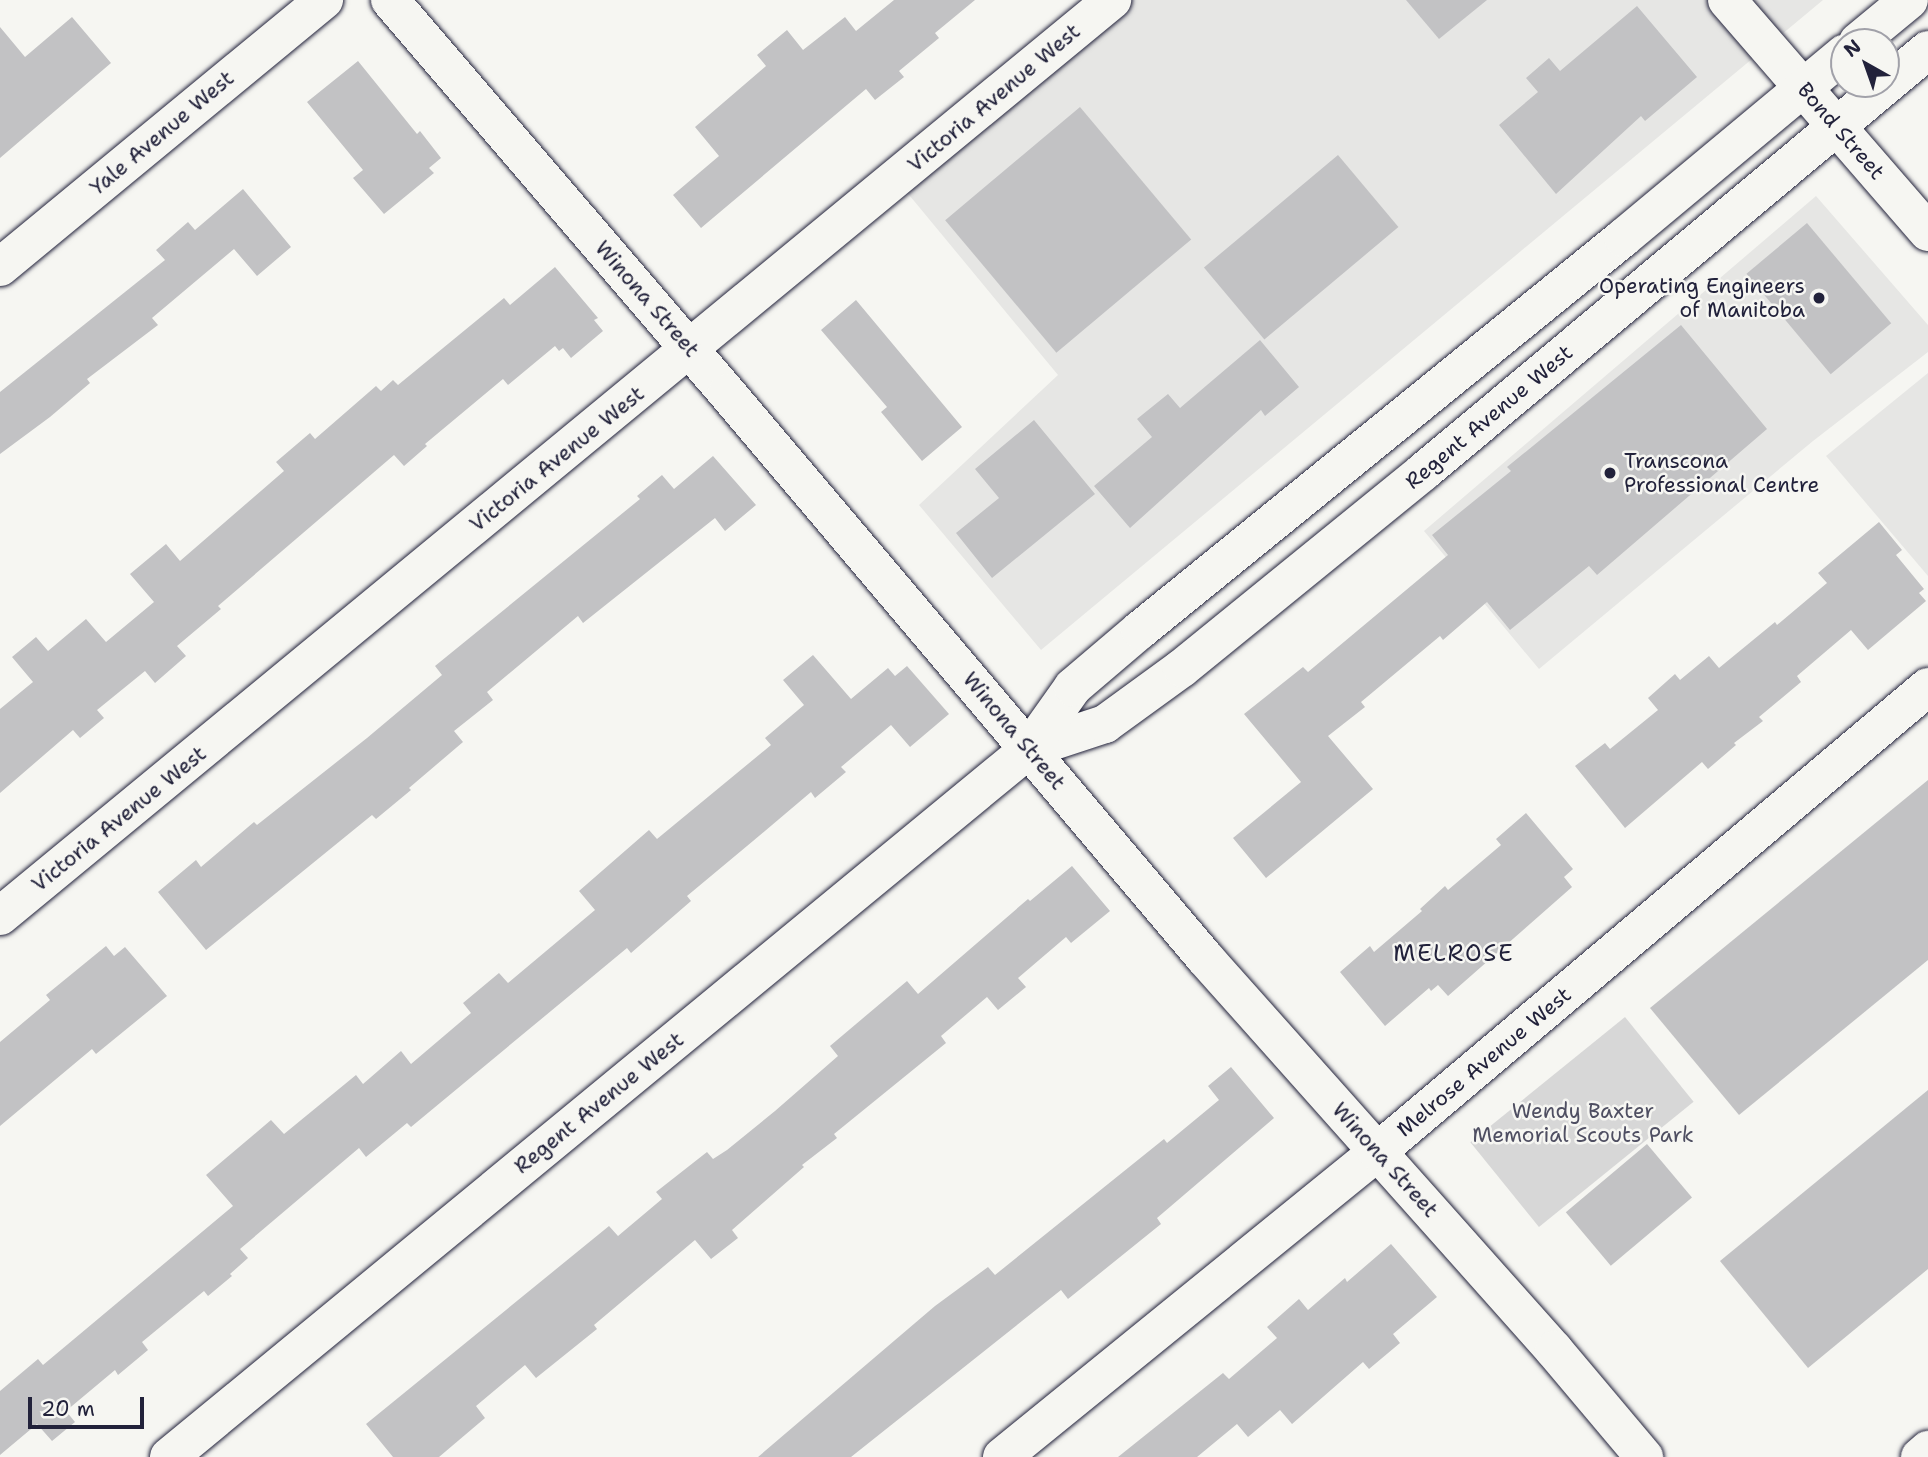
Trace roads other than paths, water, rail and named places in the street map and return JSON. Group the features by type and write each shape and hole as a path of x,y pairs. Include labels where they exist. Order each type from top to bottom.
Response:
{"street":[{"name":"Yale Avenue West","path":"0,267 324,0"},
{"name":"Winona Street","path":"390,0 691,349 1205,958 1554,1350 1644,1457"},
{"name":"Victoria Avenue West","path":"0,916 1112,0"},
{"name":"Bond Street","path":"1727,0 1928,232"},
{"path":"1875,28 1909,0"},
{"name":"Regent Avenue West","path":"1029,749 1105,724 1182,668 1434,463 1928,50"},
{"name":"Regent Avenue West","path":"169,1457 1029,749 1073,687 1830,66"},
{"name":"Melrose Avenue West","path":"1002,1457 1377,1152 1928,687"},
{"path":"1920,1457 1928,1450"}],"place":[{"name":"Operating Engineers of Manitoba","path":"1819,298"},
{"name":"Transcona Professional Centre","path":"1610,473"}],"district":[{"name":"MELROSE","path":"1454,953"}],"park label":[{"name":"Wendy Baxter Memorial Scouts Park","path":"1583,1123"}]}
